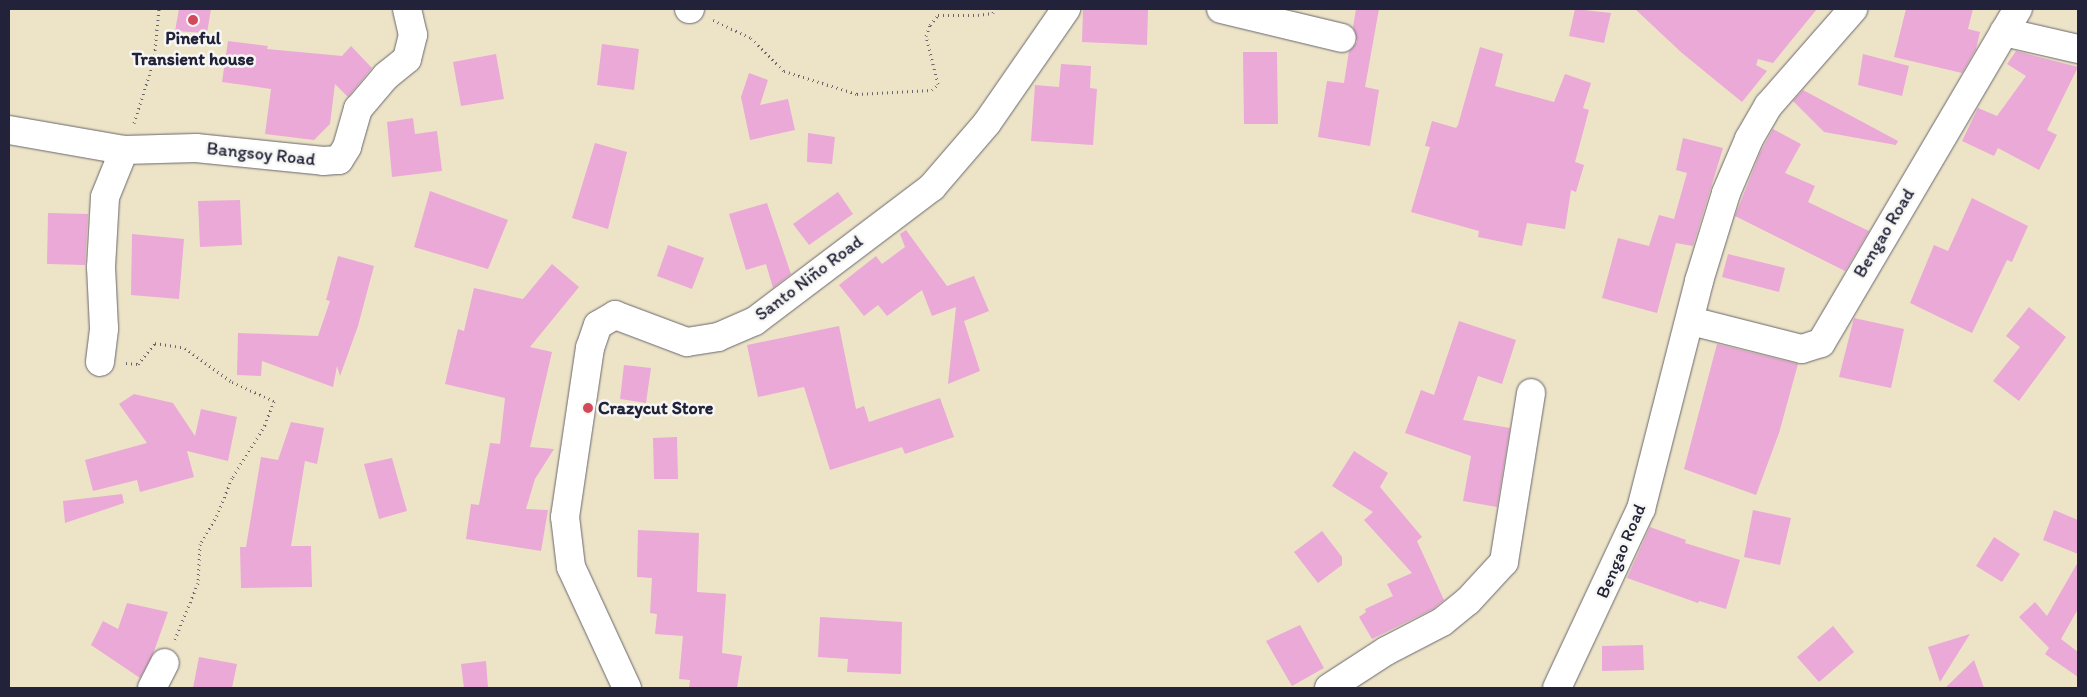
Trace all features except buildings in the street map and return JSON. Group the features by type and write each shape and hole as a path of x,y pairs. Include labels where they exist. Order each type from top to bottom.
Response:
{"street":[{"name":"Bangsoy Road","path":"9,130 124,150 196,148 323,161 339,160 347,147 358,109 386,76 406,59 413,35 407,9"},
{"name":"Santo Niño Road","path":"627,688 571,567 565,517 590,348 598,325 615,316 687,342 718,337 755,321 932,187 987,123 1066,9"},
{"path":"1221,9 1342,38"},
{"name":"Bengao Road","path":"1557,688 1641,509 1691,321 1699,281 1726,192 1749,139 1781,90 1853,9"},
{"name":"Bengao Road","path":"1691,321 1802,349 1821,343 2018,9"},
{"path":"2004,32 2078,49"},
{"path":"100,362 104,328 101,266 106,197 124,150"},
{"path":"1329,688 1386,651 1442,622 1468,601 1504,562 1531,392"},
{"path":"152,688 165,663"}],"path":[{"path":"124,150 154,60 159,9"},
{"path":"689,9 751,38 784,71 857,94 932,90 938,84 926,36 930,25 938,15 978,15 993,13 994,9"},
{"path":"100,362 138,364 155,343 185,348 232,382 274,401 265,425 232,478 218,515 200,544 198,583 165,663"}],"place":[{"name":"Pineful Transient house","path":"193,20"},
{"name":"Crazycut Store","path":"588,408"}]}
